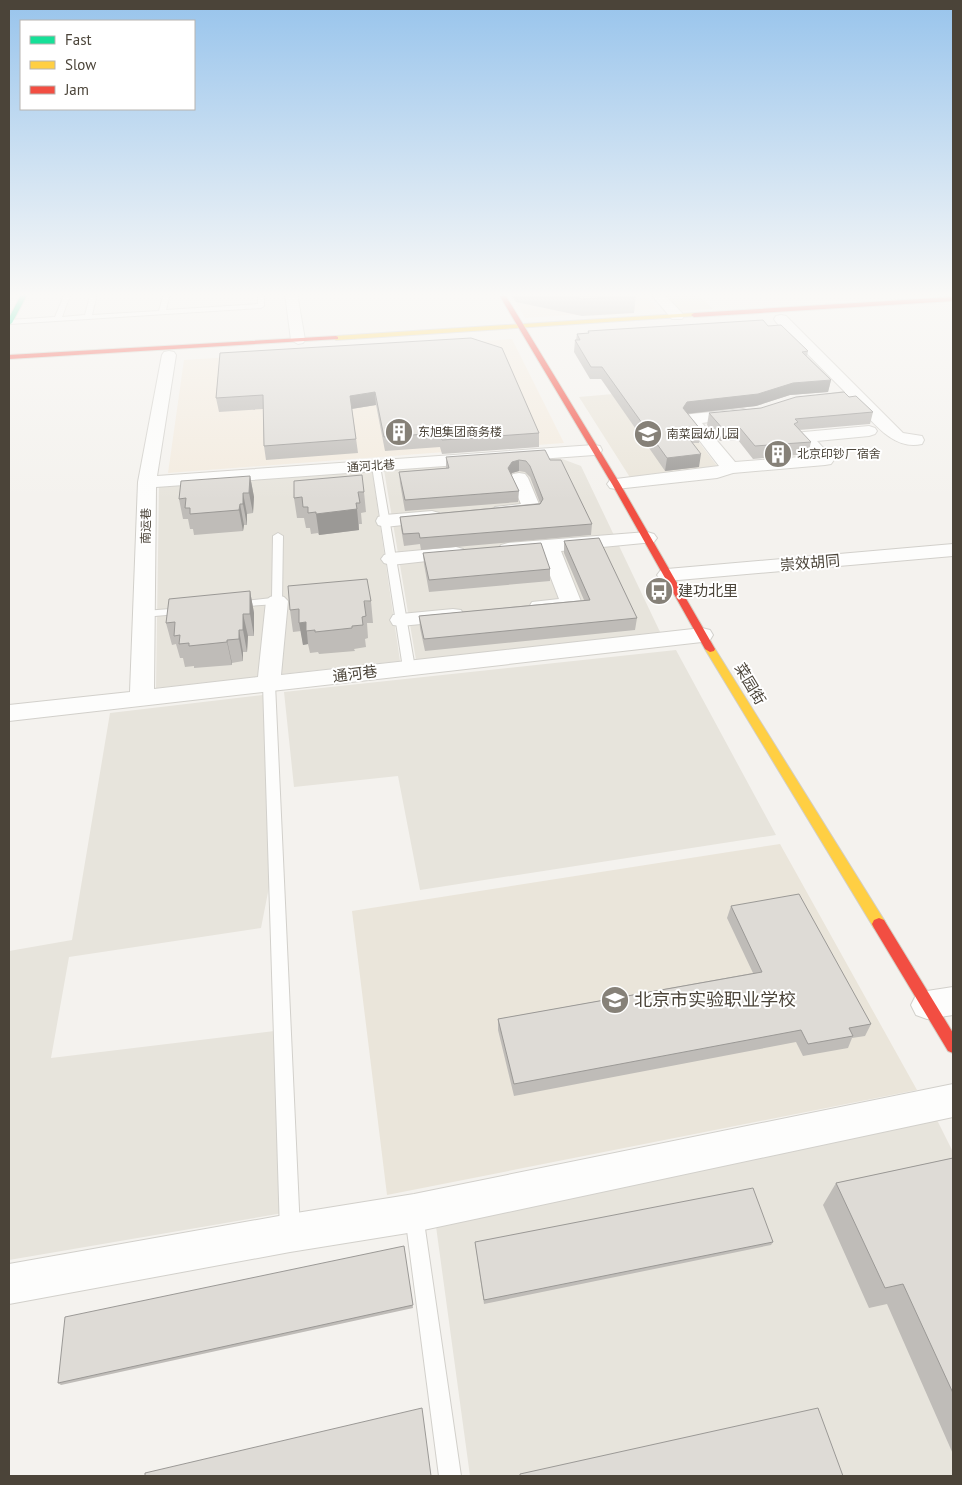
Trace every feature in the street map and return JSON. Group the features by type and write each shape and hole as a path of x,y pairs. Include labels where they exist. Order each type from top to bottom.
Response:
{"main road":[{"name":"菜园街","path":"543,362 616,484 702,635 940,1003 953,1046"}],"street":[{"name":"南运巷","path":"142,698 147,482 168,362"},
{"path":"823,362 898,436 916,440"},
{"path":"800,402 856,396"},
{"path":"730,468 691,418 758,413"},
{"path":"616,484 717,474 730,468 825,460 804,437 869,431"},
{"name":"通河北巷","path":"147,482 594,450"},
{"path":"483,513 532,509 519,478"},
{"path":"385,521 454,515"},
{"path":"490,551 647,538"},
{"path":"524,608 571,604 549,546"},
{"name":"崇效胡同","path":"668,575 953,550"},
{"path":"391,559 470,552"},
{"path":"269,684 277,601"},
{"path":"401,620 477,613"},
{"name":"通河巷","path":"9,714 702,635"},
{"path":"9,1284 290,1233 414,1213 953,1100"}],"lane":[{"path":"376,466 409,668"},
{"path":"230,606 277,601 278,536"},
{"path":"144,614 192,610"},
{"path":"269,684 290,1233"},
{"path":"414,1213 450,1476"}],"shaded area":[{"path":"184,362 524,362 564,443 168,473"},
{"name":"南菜园幼儿园","path":"659,390 721,471 631,479 579,397"},
{"path":"557,457 581,466 661,634 416,660 384,470"},
{"path":"372,470 400,661 156,688 159,487"},
{"path":"676,650 776,835 420,890 398,776 294,787 284,692"},
{"path":"263,695 271,877 261,928 69,957 51,1058 283,1030 283,1213 9,1260 9,951 72,940 110,713"},
{"name":"北京市实验职业学校","path":"780,844 917,1090 387,1195 352,911"},
{"path":"937,1120 953,1152 953,1476 470,1476 435,1219"}],"building":[{"path":"219,362 508,362 539,433 442,440 440,433 384,437 375,392 350,396 356,439 264,446 263,395 216,398"},
{"path":"588,362 813,362 831,380 793,383 758,394 687,402 683,408 701,430 684,432 701,454 667,458 602,367 591,367"},
{"path":"844,392 849,397 856,396 873,412 795,419 798,422 794,424 811,442 755,446 740,428 723,429 709,413 761,408 796,397"},
{"path":"545,450 550,460 561,460 592,524 420,538 419,533 403,534 400,517 540,504 543,499 530,466 526,461 512,462 508,468 519,491 405,500 399,472 449,468 446,457"},
{"path":"362,475 364,492 358,492 360,503 356,503 357,509 316,514 316,512 308,513 308,507 303,507 302,497 294,498 294,481"},
{"path":"250,476 249,493 243,493 243,504 240,504 239,510 190,514 190,508 185,508 186,498 179,499 181,481"},
{"path":"599,538 637,618 424,639 419,616 590,600 564,541"},
{"path":"541,543 550,569 429,580 423,553"},
{"path":"367,579 371,601 364,601 366,616 362,617 363,625 315,632 315,630 306,631 306,622 299,623 299,609 290,610 288,586"},
{"path":"250,591 250,614 243,614 243,630 239,630 239,639 189,646 189,643 179,644 180,635 174,636 175,622 166,623 169,599"},
{"path":"799,894 871,1024 849,1028 853,1036 808,1044 801,1030 514,1084 498,1019 762,972 731,906"},
{"path":"953,1158 953,1393 903,1284 885,1288 836,1183"},
{"path":"753,1188 773,1242 484,1300 475,1242"},
{"path":"404,1246 413,1305 58,1383 65,1317"},
{"path":"422,1408 431,1476 145,1476 145,1473"},
{"path":"818,1408 843,1476 520,1476 520,1474"}],"traffic: slow":[{"path":"710,649 879,924"}],"traffic: jam":[{"path":"543,362 616,484 710,649"},
{"path":"879,924 953,1046"}],"place":[{"name":"东旭集团商务楼","path":"399,432"},
{"name":"南菜园幼儿园","path":"648,434"},
{"name":"北京印钞厂宿舍","path":"778,454"},
{"name":"建功北里","path":"659,591"},
{"name":"北京市实验职业学校","path":"615,1000"}]}
